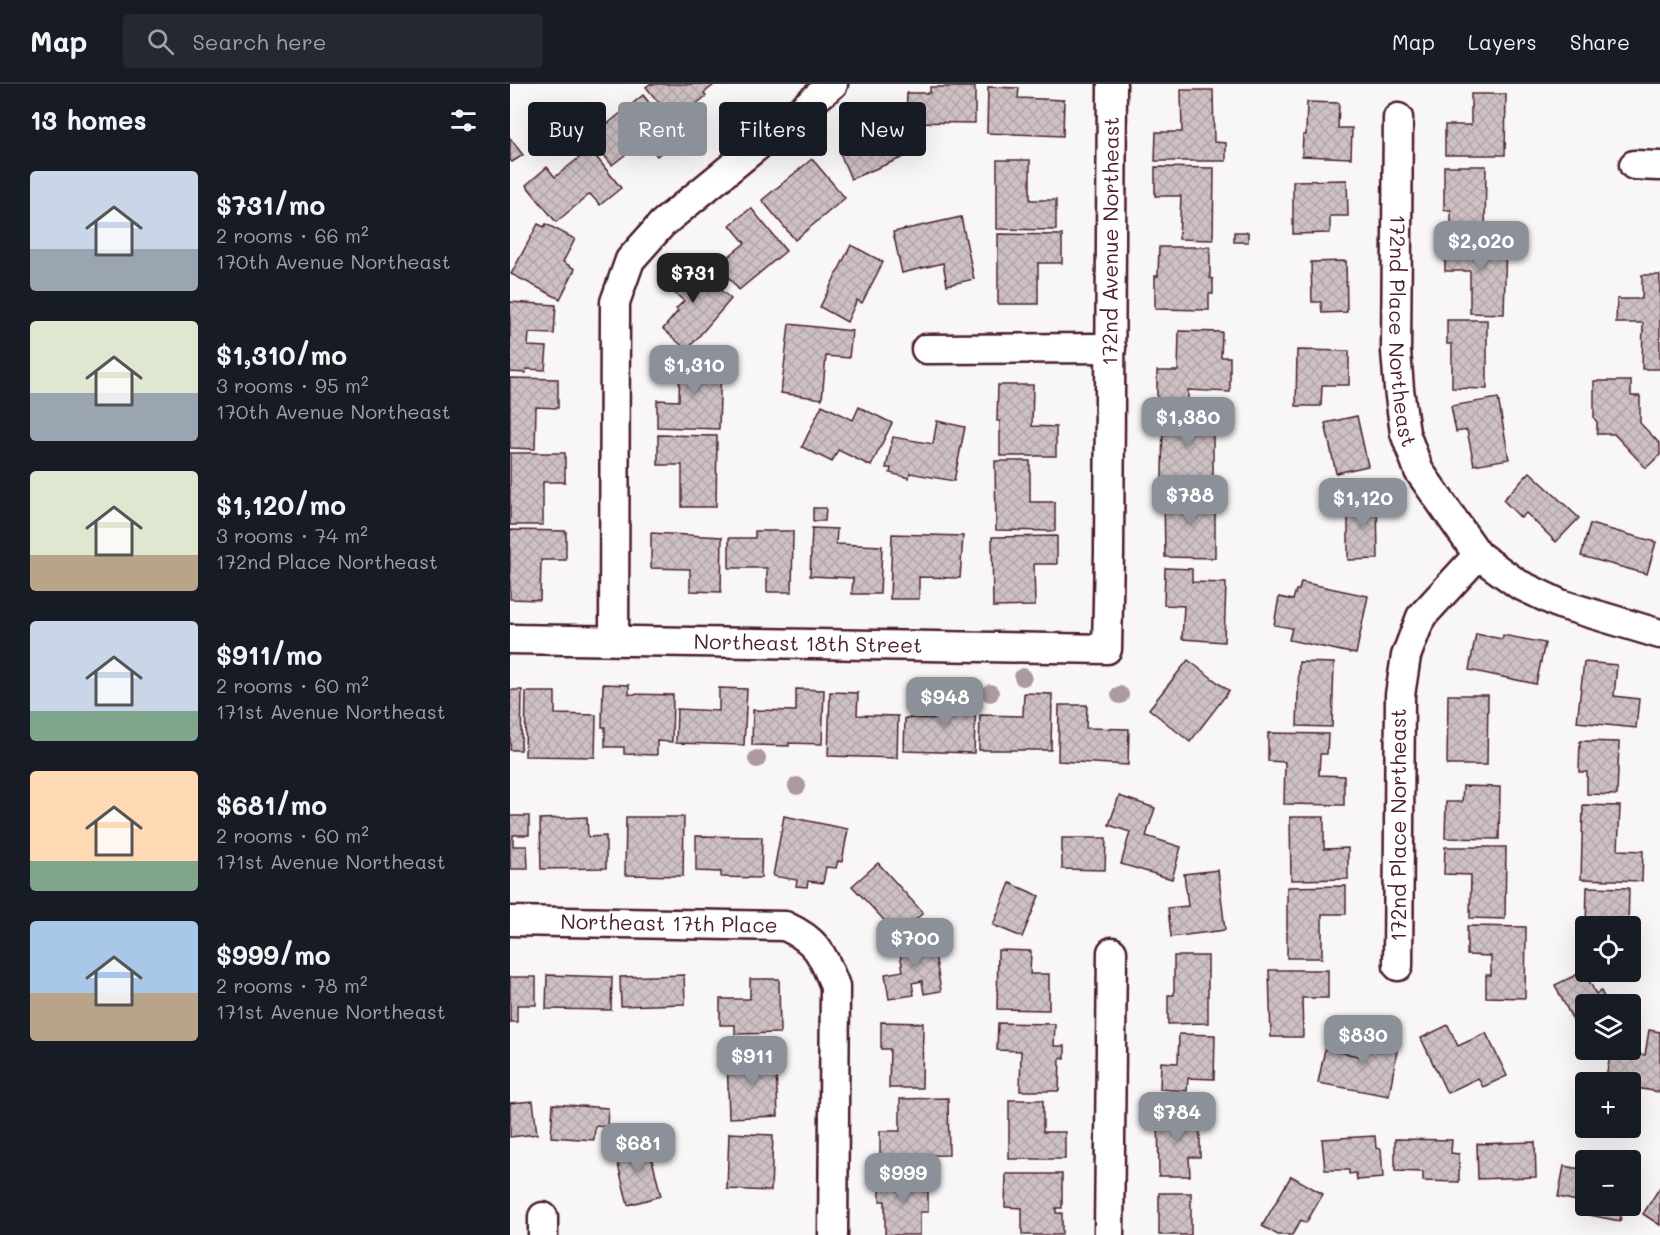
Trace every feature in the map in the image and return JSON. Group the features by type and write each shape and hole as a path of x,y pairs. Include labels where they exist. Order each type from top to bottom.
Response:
{"street":[{"path":"614,640 615,302 630,260 662,224 833,84"},
{"name":"172nd Avenue Northeast","path":"1107,649 1112,84"},
{"name":"172nd Place Northeast","path":"1398,118 1396,351 1405,433 1419,471 1478,555 1421,617 1406,656 1400,706 1398,966"},
{"path":"926,349 1111,348"},
{"path":"1478,555 1518,584 1560,604 1660,634"},
{"name":"Northeast 18th Street","path":"510,639 1107,649"},
{"name":"Northeast 17th Place","path":"510,921 785,926 805,935 819,950 835,986 833,1235"},
{"path":"1109,1235 1112,952"}],"building":[{"path":"650,84 715,84 704,93 706,96 699,102 658,102 646,87"},
{"path":"930,87 975,87 975,123 926,122 926,102 907,102 907,93 930,93"},
{"path":"988,87 1019,88 1018,98 1064,100 1063,136 987,133"},
{"path":"1181,90 1213,90 1214,142 1226,143 1226,161 1155,161 1156,132 1182,132"},
{"path":"1471,94 1506,94 1505,155 1445,155 1445,125 1471,125"},
{"path":"643,95 649,102 634,102"},
{"path":"1307,102 1339,103 1338,128 1352,128 1351,158 1302,156 1303,135 1306,135"},
{"path":"618,115 618,156 624,156 612,165 605,156 606,125"},
{"path":"510,138 523,155 512,162 510,160"},
{"path":"581,156 596,156 621,188 600,205 590,194 556,222 526,185 547,167 555,177"},
{"path":"841,156 906,156 851,179"},
{"path":"812,159 845,198 795,240 762,200"},
{"path":"997,160 1030,160 1030,200 1056,200 1056,230 997,229"},
{"path":"1444,166 1486,166 1485,236 1451,236 1451,210 1444,210"},
{"path":"1155,167 1214,168 1213,240 1179,239 1181,196 1155,196"},
{"path":"1347,180 1348,216 1330,216 1330,233 1293,234 1293,181"},
{"path":"751,208 786,251 739,290 718,265 745,243 730,225"},
{"path":"961,217 974,279 947,285 943,263 902,273 893,232"},
{"path":"538,224 544,227 546,224 575,239 563,262 575,269 560,299 511,274"},
{"path":"1234,232 1248,232 1248,242 1234,242"},
{"path":"998,234 1062,235 1062,263 1038,263 1038,304 998,304"},
{"path":"1445,241 1506,242 1504,314 1470,313 1470,271 1445,271"},
{"path":"851,245 883,262 862,303 857,300 847,322 820,307"},
{"path":"1159,247 1210,247 1210,278 1213,279 1213,294 1209,294 1209,310 1155,309 1155,276 1158,276"},
{"path":"685,260 731,299 687,350 663,329 684,301 664,284"},
{"path":"1346,261 1347,312 1322,313 1321,302 1312,302 1311,262"},
{"path":"1642,275 1660,275 1660,369 1642,369 1643,323 1616,323 1617,299 1642,299"},
{"path":"510,302 556,305 554,334 529,333 528,346 547,347 545,370 526,369 526,373 510,372"},
{"path":"1447,320 1487,320 1487,389 1452,388 1452,344 1447,344"},
{"path":"789,324 852,331 849,358 826,356 822,399 781,393"},
{"path":"1179,331 1222,332 1221,357 1230,357 1230,392 1188,390 1188,403 1157,402 1157,371 1178,371"},
{"path":"1297,350 1349,351 1349,385 1322,385 1321,406 1296,406"},
{"path":"680,357 721,358 719,429 657,427 657,400 679,401"},
{"path":"510,378 558,379 558,408 536,407 535,449 510,448"},
{"path":"1594,381 1631,381 1631,396 1640,396 1640,423 1660,444 1660,455 1646,468 1614,434 1597,434 1597,422 1594,418"},
{"path":"998,385 1033,385 1032,426 1056,427 1056,456 1000,456 1000,421 997,421"},
{"path":"1498,398 1509,459 1474,465 1467,430 1456,432 1451,406"},
{"path":"822,405 853,420 859,407 892,423 871,466 838,450 832,462 802,447"},
{"path":"1163,416 1213,416 1213,480 1162,479"},
{"path":"1357,416 1368,466 1336,473 1325,423"},
{"path":"937,421 965,427 954,481 910,473 909,478 890,473 891,468 886,468 893,437 933,444"},
{"path":"658,435 717,436 716,507 682,507 682,465 658,465"},
{"path":"510,453 565,453 565,482 543,482 543,525 510,525"},
{"path":"995,461 1030,461 1030,502 1055,502 1055,531 996,530"},
{"path":"1530,472 1579,518 1556,542 1526,513 1521,518 1503,500"},
{"path":"1164,494 1215,494 1215,558 1165,557"},
{"path":"1348,498 1377,498 1378,559 1348,560"},
{"path":"813,508 826,508 825,521 813,521"},
{"path":"1590,524 1656,542 1647,574 1581,556"},
{"path":"812,528 837,529 836,544 882,546 880,594 852,594 853,578 810,576"},
{"path":"510,530 566,531 566,560 541,560 540,600 510,599"},
{"path":"755,531 793,531 792,592 767,592 767,568 729,568 729,538 755,538"},
{"path":"651,533 722,537 721,592 690,591 690,569 651,568"},
{"path":"892,534 963,536 960,578 919,577 919,599 890,599"},
{"path":"1057,536 1057,564 1034,564 1035,606 993,607 992,537"},
{"path":"1165,568 1192,569 1192,582 1226,583 1224,642 1182,639 1184,606 1164,605"},
{"path":"1301,582 1368,596 1356,654 1289,640 1292,628 1274,625 1279,597 1293,600"},
{"path":"1476,634 1502,639 1503,635 1545,643 1536,684 1469,670"},
{"path":"1188,660 1229,691 1190,742 1149,709"},
{"path":"1299,662 1334,663 1332,727 1297,726"},
{"path":"1584,662 1617,665 1614,696 1639,699 1636,728 1577,722"},
{"path":"603,684 629,685 629,694 673,695 672,742 657,741 657,755 624,754 624,747 605,747 605,727 602,727"},
{"path":"719,688 747,689 744,745 676,743 677,709 719,711"},
{"path":"796,689 824,690 822,744 752,745 753,710 796,711"},
{"path":"510,690 522,690 521,750 510,750"},
{"path":"526,692 555,692 555,714 596,715 595,757 525,756"},
{"path":"830,692 858,693 857,715 898,716 897,758 828,756"},
{"path":"946,693 976,694 974,753 904,751 905,718 946,719"},
{"path":"1024,693 1052,694 1051,750 979,750 980,715 1023,716"},
{"path":"1448,695 1488,695 1487,765 1447,765"},
{"path":"1059,705 1087,705 1086,728 1129,729 1128,765 1058,761"},
{"path":"1268,733 1328,734 1327,754 1320,754 1319,775 1344,776 1344,805 1284,804 1285,762 1268,761"},
{"path":"1580,741 1619,742 1617,795 1587,794 1587,772 1579,772"},
{"path":"1463,786 1500,787 1499,839 1445,838 1446,802 1462,802"},
{"path":"1119,796 1155,808 1146,836 1181,847 1172,879 1121,864 1130,832 1109,825"},
{"path":"1583,805 1620,806 1618,850 1643,851 1642,881 1581,879"},
{"path":"510,816 529,816 529,835 513,835 513,846 527,846 528,869 510,869"},
{"path":"784,816 848,829 842,862 838,861 836,868 826,867 823,883 808,881 807,887 796,886 797,880 773,876"},
{"path":"587,817 588,837 606,836 606,868 541,869 540,819"},
{"path":"626,817 684,817 683,876 625,875"},
{"path":"1290,817 1324,817 1324,849 1348,848 1348,879 1291,880"},
{"path":"696,836 762,837 761,878 721,877 721,872 696,871"},
{"path":"1062,838 1106,838 1105,870 1062,869"},
{"path":"1445,847 1506,847 1505,919 1470,918 1471,875 1444,874"},
{"path":"878,863 923,913 898,935 852,886"},
{"path":"1218,870 1225,930 1171,937 1168,908 1188,906 1184,874"},
{"path":"1010,883 1039,896 1022,937 993,925"},
{"path":"1346,886 1346,914 1322,914 1322,958 1287,958 1287,887"},
{"path":"1587,887 1629,888 1628,916 1586,916"},
{"path":"1467,926 1526,927 1525,998 1486,997 1486,975 1491,975 1491,956 1467,955"},
{"path":"932,936 941,991 924,994 922,981 912,983 914,995 889,999 885,974 903,971 898,941"},
{"path":"998,950 1031,951 1030,974 1049,974 1049,1010 997,1009"},
{"path":"1174,956 1208,956 1208,1023 1168,1024 1168,995 1174,995"},
{"path":"1269,970 1328,970 1328,998 1302,998 1303,1037 1271,1037"},
{"path":"547,975 612,977 611,1010 546,1009"},
{"path":"684,975 685,1004 621,1006 620,977"},
{"path":"1575,975 1575,982 1590,982 1596,994 1575,994 1575,1024 1555,985"},
{"path":"510,977 536,977 536,1005 517,1005 517,1022 510,1022"},
{"path":"750,979 779,979 780,1033 735,1034 735,1025 720,1025 720,999 750,999"},
{"path":"881,1022 923,1023 922,1088 889,1088 890,1049 881,1049"},
{"path":"998,1023 1055,1024 1054,1046 1065,1046 1065,1059 1060,1058 1059,1091 1020,1091 1021,1051 997,1050"},
{"path":"1448,1025 1458,1046 1486,1033 1507,1076 1483,1087 1478,1078 1447,1093 1421,1038"},
{"path":"1370,1029 1400,1034 1389,1096 1318,1083 1325,1049 1364,1057"},
{"path":"1649,1030 1660,1032 1660,1092 1641,1089 1641,1072 1607,1072 1609,1060 1641,1060 1641,1054 1645,1055"},
{"path":"1179,1034 1215,1035 1214,1079 1188,1078 1187,1091 1160,1089 1161,1062 1178,1063"},
{"path":"769,1055 770,1068 776,1068 778,1116 729,1118 727,1056"},
{"path":"948,1098 949,1155 880,1156 880,1131 900,1131 900,1099"},
{"path":"1009,1100 1043,1100 1043,1132 1065,1132 1065,1159 1009,1159"},
{"path":"533,1101 537,1134 510,1137 510,1103"},
{"path":"553,1104 608,1108 607,1127 595,1126 594,1140 551,1137"},
{"path":"1158,1112 1189,1112 1189,1123 1200,1123 1200,1157 1189,1157 1190,1176 1159,1176"},
{"path":"729,1133 773,1135 771,1191 727,1189"},
{"path":"1375,1136 1376,1148 1381,1149 1383,1178 1357,1180 1356,1173 1349,1174 1349,1170 1325,1170 1322,1139"},
{"path":"1395,1139 1452,1140 1451,1153 1459,1154 1459,1182 1423,1181 1423,1172 1395,1171"},
{"path":"1535,1142 1536,1177 1478,1179 1477,1144"},
{"path":"648,1143 661,1196 628,1205 615,1152"},
{"path":"1564,1166 1575,1168 1575,1201 1558,1197"},
{"path":"1006,1174 1062,1174 1062,1208 1056,1208 1056,1213 1062,1213 1062,1235 1022,1235 1022,1208 1005,1207"},
{"path":"880,1175 921,1175 921,1191 928,1191 928,1212 920,1212 920,1235 885,1235 885,1201 880,1201"},
{"path":"1291,1176 1323,1194 1306,1223 1301,1220 1292,1235 1278,1235 1262,1226"},
{"path":"1660,1187 1660,1225 1643,1214"},
{"path":"1159,1193 1191,1193 1191,1235 1159,1235"},
{"path":"1594,1216 1621,1216 1620,1221"}]}
